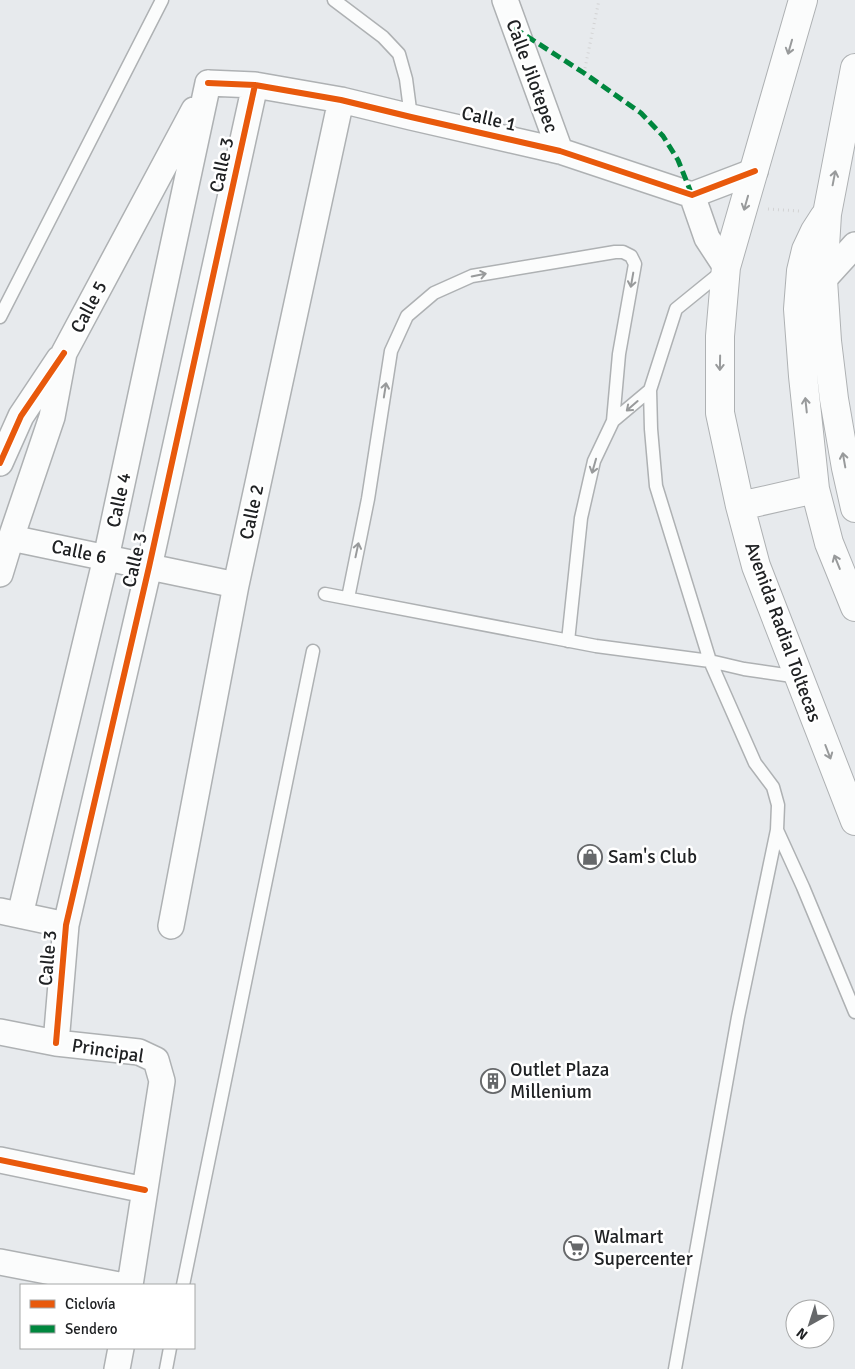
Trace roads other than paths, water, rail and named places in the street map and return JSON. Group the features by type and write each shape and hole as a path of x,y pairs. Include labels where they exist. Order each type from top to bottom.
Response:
{"main road":[{"name":"Avenida Radial Toltecas","path":"803,0 726,268 720,336 720,413 740,506 756,566 855,821"},
{"path":"855,68 827,214 823,280 827,341 834,399 855,508"},
{"path":"827,214 814,231 806,250 801,271 798,309 815,488 829,543 855,607"},
{"path":"740,506 815,488"}],"street":[{"name":"Calle Jilotepec","path":"505,0 560,151"},
{"name":"Calle 1","path":"208,83 255,86 341,100 560,151 692,195"},
{"name":"Calle 5","path":"0,574 52,416 64,353 208,83"},
{"name":"Calle 4","path":"10,913 106,558 208,83"},
{"name":"Calle 3","path":"56,1043 66,925 149,567 255,86"},
{"name":"Calle 2","path":"171,926 236,585 341,100"},
{"path":"726,268 707,238 692,195 755,171"},
{"path":"823,280 855,245"},
{"path":"0,463 21,416 64,353"},
{"name":"Calle 6","path":"11,538 236,585"},
{"path":"10,913 66,925"},
{"name":"Principal","path":"0,1032 56,1043 139,1052 156,1060 162,1081 146,1190"},
{"path":"0,1160 146,1190 130,1284"},
{"path":"0,1262 114,1284"},
{"path":"117,1369 121,1349"}],"lane":[{"path":"0,317 162,0"},
{"path":"334,0 383,37 399,54 406,79 412,117"},
{"path":"348,598 368,499 391,351 407,316 434,293 472,276 623,252 631,256 635,264 619,354 613,421 594,461 581,518 568,641"},
{"path":"675,1369 738,1017 777,830 778,805 773,787 755,763 710,661 656,486 650,390 676,309 726,268"},
{"path":"613,421 650,390"},
{"path":"325,594 596,646 710,661 744,669 799,677"},
{"path":"183,1284 313,650"},
{"path":"777,830 855,1012"},
{"path":"166,1369 170,1349"}],"place":[{"name":"Sam's Club","path":"590,857"},
{"name":"Outlet Plaza Millenium","path":"493,1081"},
{"name":"Walmart Supercenter","path":"576,1248"}]}
